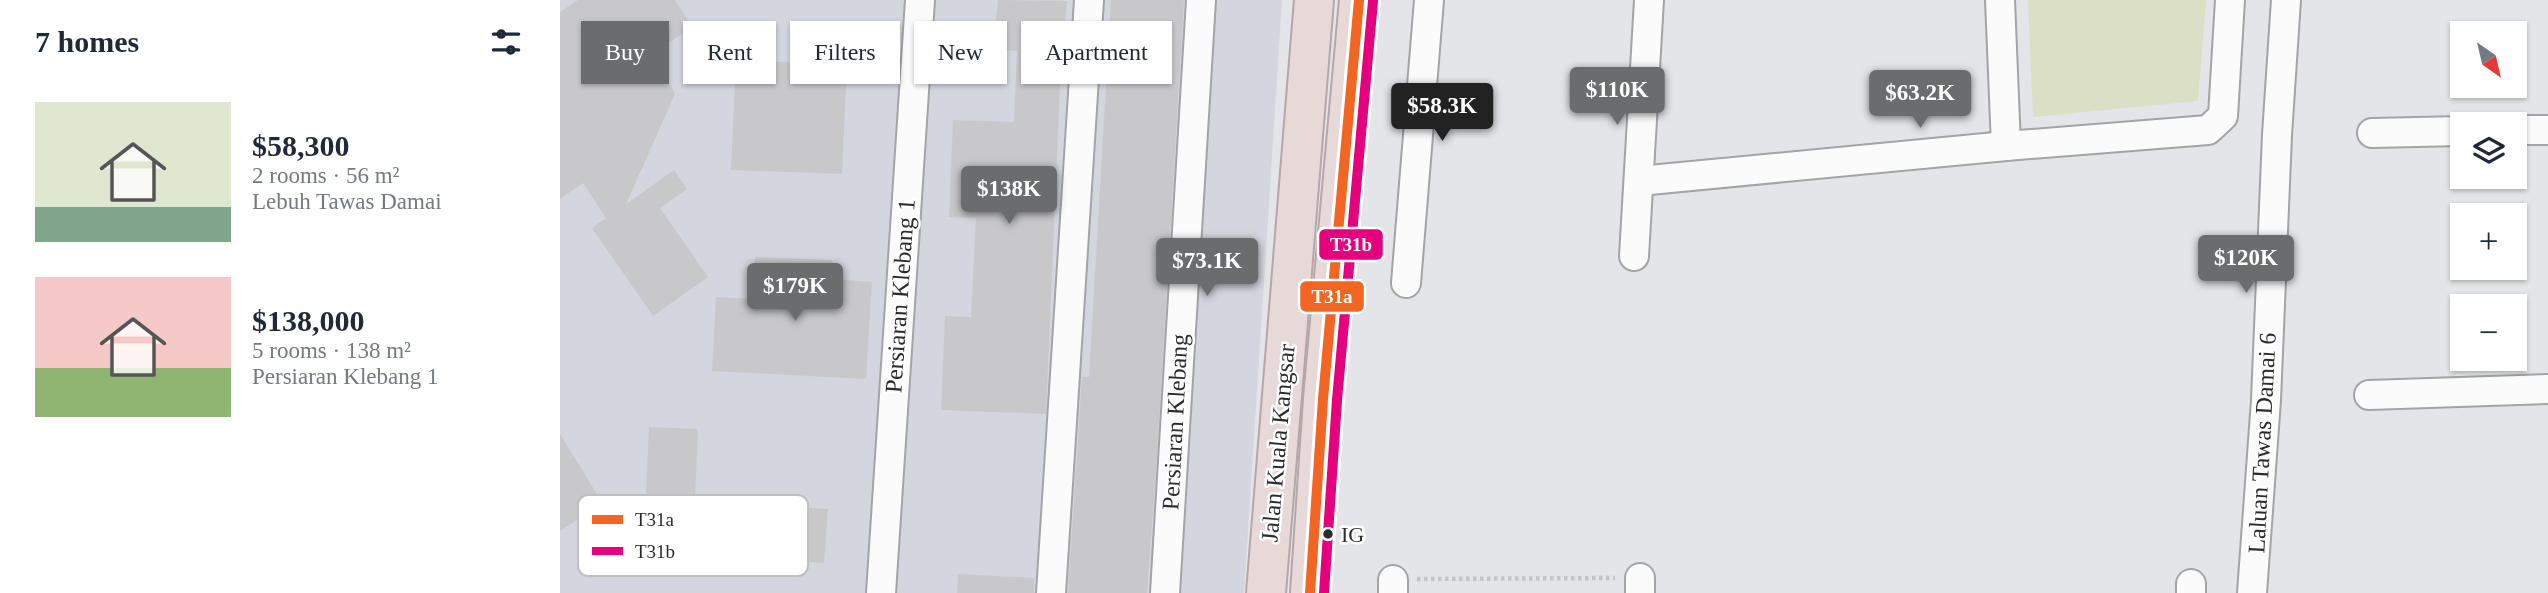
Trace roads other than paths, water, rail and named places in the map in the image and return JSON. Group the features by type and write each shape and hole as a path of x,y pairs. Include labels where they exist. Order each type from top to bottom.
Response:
{"highway":[{"name":"Jalan Kuala Kangsar","path":"1266,593 1314,0"},
{"name":"Jalan Kuala Kangsar","path":"1310,593 1323,399 1359,0"}],"street":[{"name":"Persiaran Klebang 1","path":"881,593 920,0"},
{"path":"1051,593 1089,0"},
{"name":"Persiaran Klebang","path":"1165,593 1200,0"},
{"path":"1406,283 1429,0"},
{"path":"1634,256 1649,0"},
{"path":"2000,0 2006,146"},
{"path":"1639,181 2208,130 2217,124 2222,116 2230,0"},
{"name":"Laluan Tawas Damai 6","path":"2252,593 2266,400 2277,135 2286,0"},
{"path":"2527,130 2548,130"},
{"path":"2372,133 2450,131"},
{"path":"2369,395 2548,389"}],"place":[{"name":"IG","path":"1328,534"}]}
